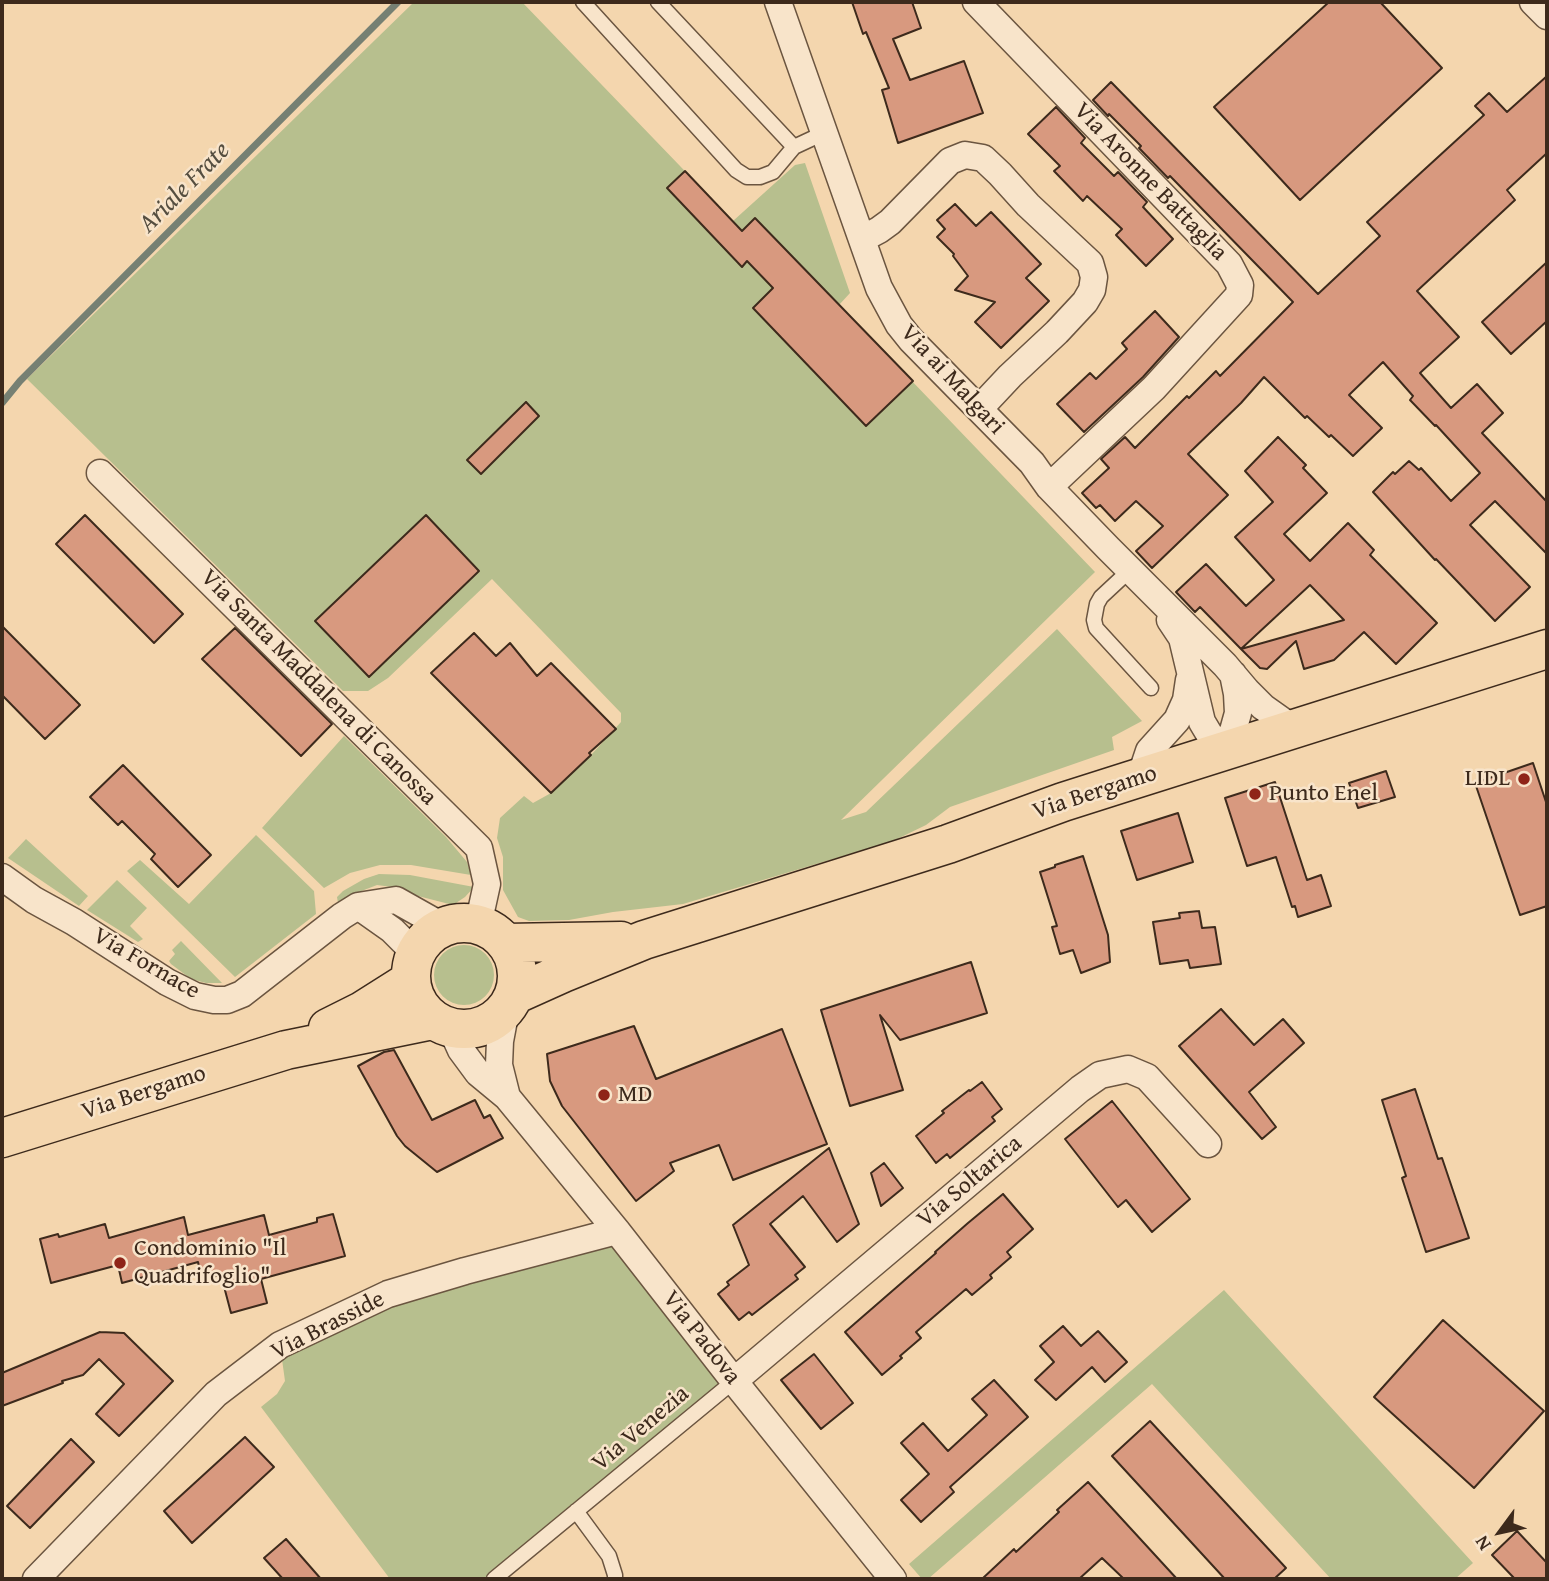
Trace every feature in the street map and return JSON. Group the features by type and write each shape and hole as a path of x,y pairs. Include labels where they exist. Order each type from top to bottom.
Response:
{"main road":[{"name":"Via Bergamo","path":"2,1138 286,1050 442,1024 466,1030 481,1027 495,1020 510,1002 644,940 947,844 1063,802 1547,649"},
{"name":"Via Bergamo","path":"286,1050 362,1012 413,967 428,937 476,932 644,940"},
{"path":"476,932 515,959 517,977 510,1002"},
{"path":"413,967 414,995 422,1009 442,1024"}],"street":[{"name":"Via ai Malgari","path":"778,2 879,288 899,325 1032,463 1049,487 1263,707 1294,729"},
{"name":"Via Aronne Battaglia","path":"976,2 1229,264 1240,285 1240,295 1154,388 1049,487"},
{"path":"1533,2 1547,16"},
{"path":"862,239 890,222 950,161 965,155 983,158 1090,263 1094,276 1092,290 1085,302 979,409"},
{"name":"Via Santa Maddalena di Canossa","path":"100,473 480,848 487,884 476,932"},
{"name":"Via ai Malgari","path":"1154,595 1182,638 1202,722 1220,752"},
{"path":"1220,752 1233,732 1238,713 1233,674"},
{"name":"Via ai Malgari","path":"1140,778 1149,751 1177,720 1186,700 1190,675"},
{"name":"Via Fornace","path":"5,883 74,922 167,982 195,996 214,1000 227,1000 242,994 358,906 396,900 476,932"},
{"path":"358,906 392,930 413,967"},
{"name":"Via Padova","path":"508,1097 499,1065 499,1041 510,1002"},
{"name":"Via Padova","path":"442,1024 478,1073 508,1097 617,1231 893,1579"},
{"name":"Via Soltarica","path":"734,1381 1100,1075 1128,1069 1147,1077 1208,1144"},
{"name":"Via Brasside","path":"37,1579 216,1394 280,1345 388,1294 617,1231"}],"lane":[{"path":"583,2 736,170 747,177 760,177 774,172 794,147 824,133"},
{"path":"658,2 794,147"},
{"path":"1130,570 1101,597 1094,620 1096,628 1151,688"},
{"name":"Via Venezia","path":"494,1579 734,1381"},
{"path":"576,1511 609,1556 615,1579"}],"green space":[{"path":"414,2 522,2 733,221 795,165 805,163 850,293 839,305 1095,572 841,820 866,812 1057,629 1142,721 1112,737 1114,750 950,807 926,825 893,841 683,904 569,920 529,921 518,917 503,890 503,857 497,838 500,818 524,796 533,803 551,793 621,722 621,713 492,579 388,678 368,691 343,691 27,379"},
{"path":"344,736 446,837 467,862 471,875 411,865 380,865 350,873 324,888 262,828"},
{"path":"256,835 314,891 316,914 235,977 127,871 140,860 189,904"},
{"path":"26,839 88,896 79,906 8,858"},
{"path":"379,874 410,875 474,887 453,905 399,888 377,885 338,903 337,897 343,891"},
{"path":"117,880 147,908 130,926 143,939 138,942 87,910"},
{"path":"181,941 222,983 191,979 171,964 169,961 175,954 172,950"},
{"path":"464,945 481,950 489,958 494,975 489,992 481,1000 464,1005 447,1000 439,992 434,975 439,958 447,950"},
{"path":"617,1231 734,1381 494,1579 390,1579 261,1407 277,1394 285,1381 280,1345"},
{"path":"1224,1290 1473,1563 1455,1579 1331,1579 1152,1384 928,1579 922,1579 909,1564"}],"building":[{"path":"852,2 912,2 921,28 893,39 910,80 964,61 983,113 898,143 882,90 889,88 866,32 863,34"},
{"path":"1329,2 1380,2 1442,68 1300,200 1214,107"},
{"path":"1547,76 1547,153 1507,190 1515,200 1417,291 1459,337 1420,373 1451,408 1477,384 1503,413 1482,433 1547,502 1547,554 1495,501 1470,525 1530,587 1495,621 1373,492 1393,472 1395,474 1409,461 1419,470 1421,468 1451,501 1480,473 1410,400 1413,396 1383,362 1349,395 1382,428 1353,456 1307,416 1305,418 1264,377 1188,454 1228,495 1152,568 1136,551 1163,526 1136,501 1115,521 1100,505 1096,508 1082,493 1109,468 1101,459 1125,437 1135,448 1216,371 1220,376 1293,302 1093,100 1111,82 1318,294 1380,236 1367,222 1484,115 1475,106 1489,93 1507,112"},
{"path":"1056,107 1085,138 1081,143 1114,176 1118,172 1147,202 1143,207 1173,239 1146,266 1116,235 1122,229 1087,196 1083,201 1054,171 1060,166 1028,134"},
{"path":"685,171 742,231 755,218 913,381 866,426 753,308 773,288 747,261 742,267 667,188"},
{"path":"955,204 976,226 991,212 1041,264 1026,278 1049,301 1001,348 975,322 995,302 955,290 968,276 954,254 937,237 945,229 937,220"},
{"path":"1547,262 1547,321 1511,354 1482,322"},
{"path":"1155,311 1179,337 1143,377 1084,432 1057,404 1090,373 1096,379 1127,349 1122,343"},
{"path":"526,402 539,416 481,474 467,460"},
{"path":"1278,437 1306,465 1303,468 1327,493 1284,534 1310,561 1348,523 1374,550 1370,555 1437,623 1396,664 1364,632 1334,660 1304,669 1296,641 1267,669 1260,668 1241,649 1200,607 1195,612 1176,592 1206,564 1246,606 1274,580 1235,537 1273,502 1245,471","holes":["1310,585 1344,620 1241,649"]},
{"path":"85,515 183,614 154,643 56,544"},
{"path":"426,515 479,571 369,677 315,621"},
{"path":"2,626 80,705 45,739 2,695"},
{"path":"235,628 332,724 301,756 202,659"},
{"path":"474,633 496,656 510,643 537,676 551,663 616,729 551,793 431,673"},
{"path":"1533,763 1547,805 1547,906 1520,915 1475,783"},
{"path":"123,765 211,855 178,887 151,859 155,854 122,821 118,825 90,797"},
{"path":"1386,771 1395,797 1358,808 1349,783"},
{"path":"1275,782 1307,880 1321,875 1331,906 1298,917 1295,906 1292,907 1276,857 1247,866 1225,798"},
{"path":"1178,813 1193,862 1137,880 1121,831"},
{"path":"1083,856 1108,935 1110,962 1081,973 1073,950 1060,954 1052,927 1057,926 1040,872"},
{"path":"1199,911 1202,928 1215,927 1221,964 1190,968 1188,960 1160,964 1153,922 1180,918 1179,913"},
{"path":"971,962 987,1013 900,1040 880,1015 903,1090 850,1106 821,1010"},
{"path":"1221,1009 1254,1045 1283,1019 1304,1043 1249,1092 1276,1127 1262,1139 1179,1046"},
{"path":"634,1026 656,1079 782,1029 827,1144 733,1180 719,1145 670,1163 674,1171 636,1201 562,1106 550,1081 547,1054"},
{"path":"394,1050 432,1120 475,1100 484,1118 490,1115 503,1138 437,1172 397,1136 358,1066 384,1052"},
{"path":"982,1082 1002,1109 992,1117 995,1121 950,1158 947,1154 936,1163 916,1136 944,1113 942,1111"},
{"path":"1415,1089 1438,1159 1442,1158 1469,1238 1426,1252 1402,1178 1406,1176 1382,1100"},
{"path":"1112,1101 1190,1199 1152,1232 1126,1200 1118,1207 1065,1139"},
{"path":"829,1148 859,1224 837,1242 803,1196 770,1224 805,1267 795,1275 798,1279 752,1315 749,1312 739,1320 718,1294 729,1285 727,1282 749,1265 733,1225"},
{"path":"884,1163 903,1188 881,1206 871,1173"},
{"path":"1003,1194 1033,1229 1007,1252 1011,1257 990,1275 992,1278 972,1295 966,1289 916,1332 921,1338 882,1375 845,1332"},
{"name":"Condominio \"Il Quadrifoglio\"","path":"333,1214 345,1256 261,1279 267,1303 231,1313 221,1275 202,1279 198,1262 122,1283 118,1265 51,1283 40,1239 58,1234 59,1237 105,1224 109,1238 184,1217 188,1235 264,1215 269,1235 317,1222 317,1218"},
{"path":"1443,1320 1544,1411 1474,1488 1374,1397"},
{"path":"1063,1326 1081,1346 1098,1331 1127,1362 1105,1382 1092,1367 1056,1400 1035,1380 1054,1362 1040,1346"},
{"path":"100,1332 124,1333 173,1381 119,1436 96,1414 124,1384 99,1359 83,1375 2,1406 2,1373"},
{"path":"814,1354 853,1403 821,1429 781,1380"},
{"path":"994,1380 1028,1417 950,1487 954,1492 921,1522 901,1500 929,1474 901,1443 923,1423 948,1451 987,1415 972,1399"},
{"path":"1150,1421 1286,1568 1274,1579 1225,1579 1112,1456"},
{"path":"245,1437 274,1467 192,1543 164,1511"},
{"path":"71,1439 94,1462 30,1528 7,1506"},
{"path":"1088,1482 1177,1579 1124,1579 1102,1558 1079,1579 982,1579 1014,1549 1016,1552"},
{"path":"1517,1531 1547,1563 1547,1579 1515,1579 1492,1555"},
{"path":"286,1539 321,1579 283,1579 264,1558"}],"waterway":[{"name":"Ariale Frate","path":"2,403 20,381 398,2"}],"place":[{"name":"LIDL","path":"1524,779"},
{"name":"Punto Enel","path":"1255,794"},
{"name":"MD","path":"604,1095"},
{"name":"Condominio \"Il Quadrifoglio\"","path":"120,1263"}]}
